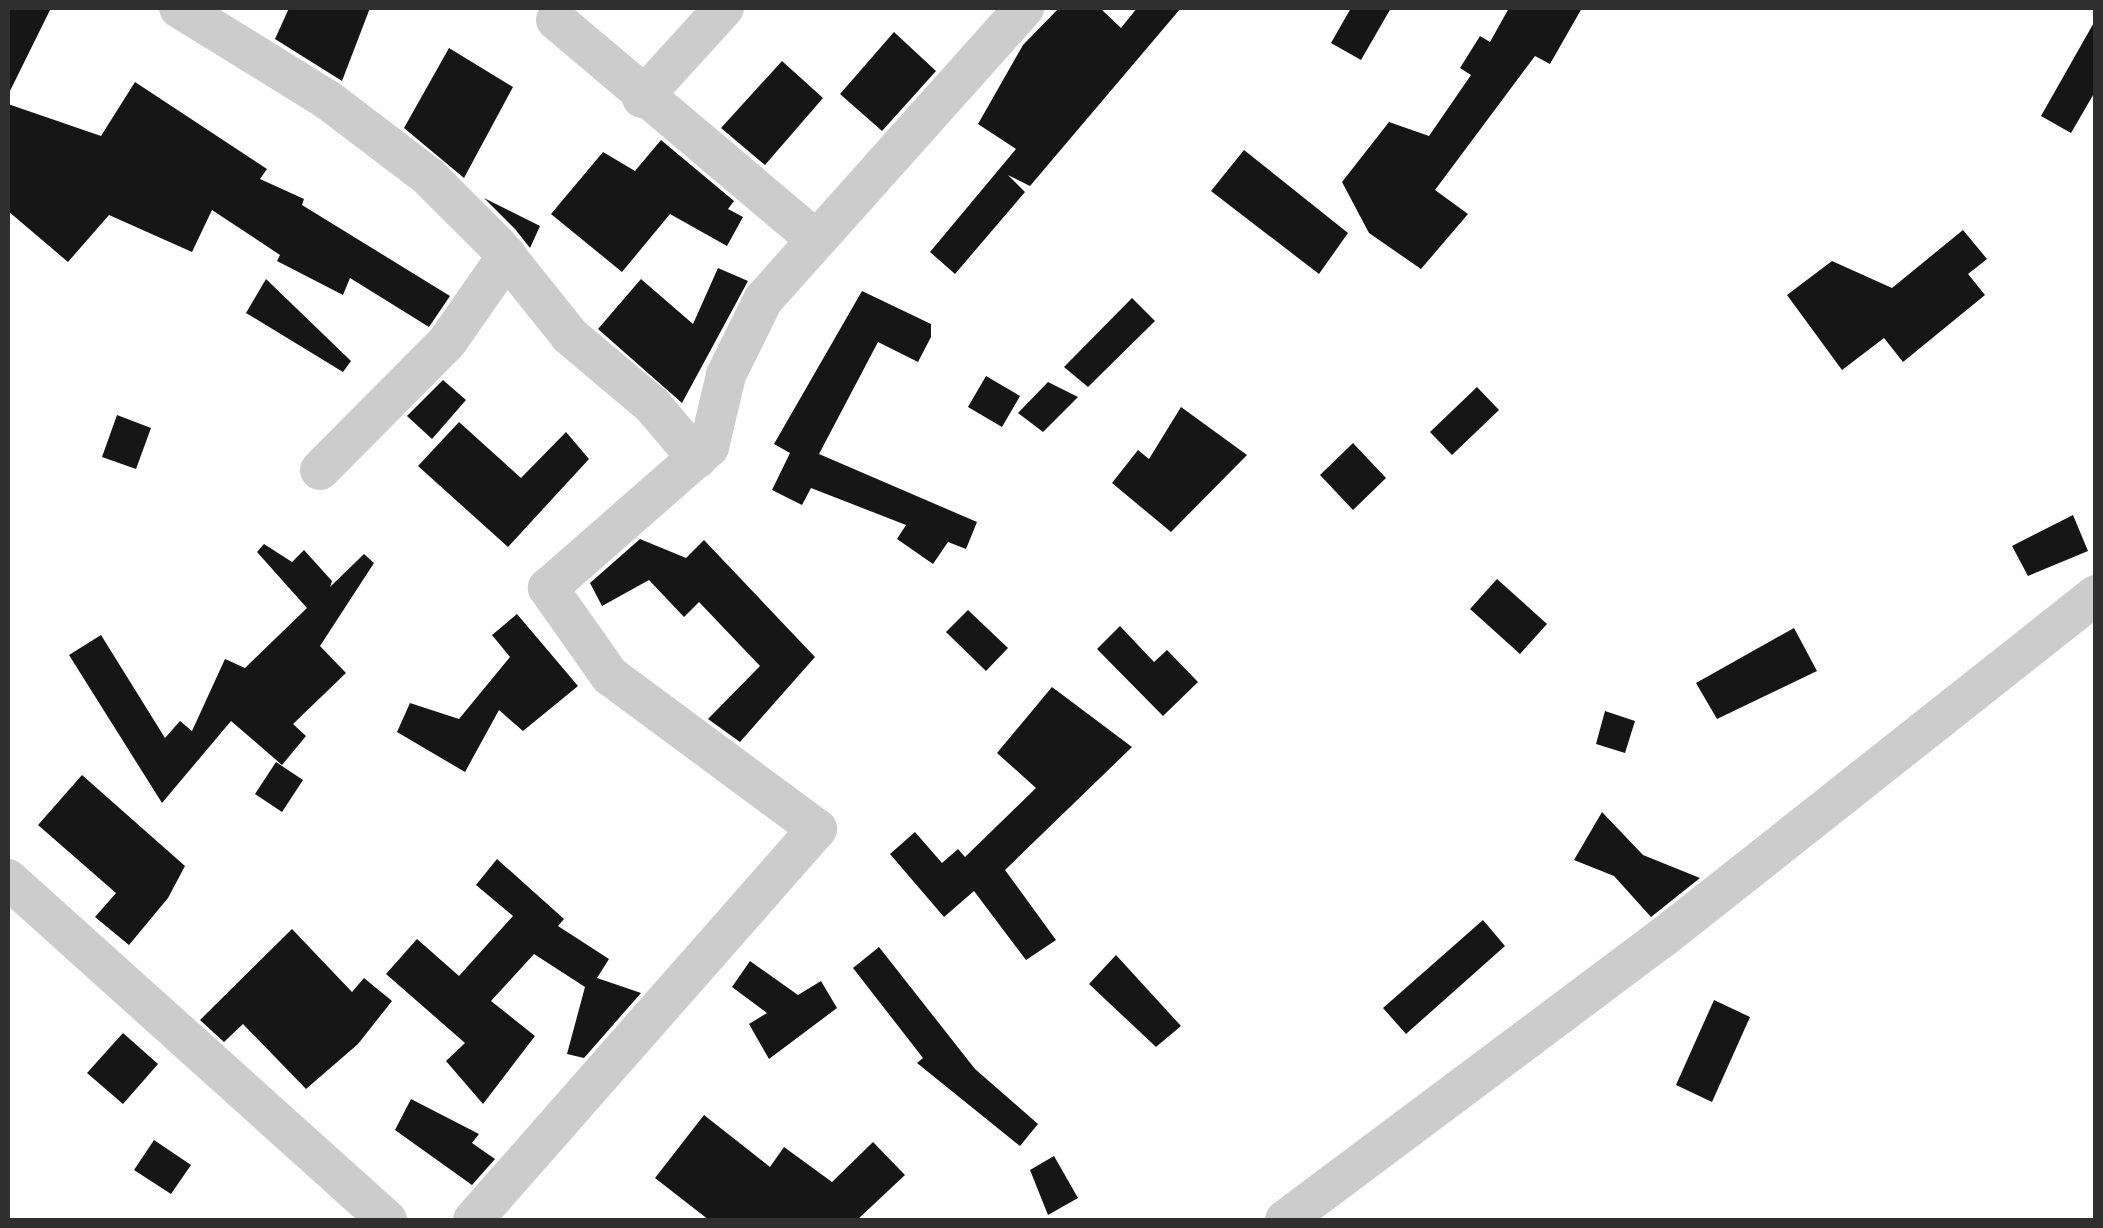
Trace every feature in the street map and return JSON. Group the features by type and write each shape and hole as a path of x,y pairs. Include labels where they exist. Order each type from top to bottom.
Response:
{"street":[{"path":"178,8 328,100 429,177 507,256 570,336 652,405 697,458"},
{"path":"642,98 724,8"},
{"path":"473,1220 817,829 610,676 548,588 709,447 726,375 763,300 1012,11"},
{"path":"556,20 642,98 813,238"},
{"path":"320,470 448,342 507,256"},
{"path":"1284,1220 1661,938 2096,594"},
{"path":"8,878 387,1220"}],"building":[{"path":"8,8 51,8 8,95"},
{"path":"289,8 370,8 342,81 275,39"},
{"path":"1059,8 1100,8 1121,28 1137,8 1181,8 1030,186 1008,175 1025,192 955,274 930,252 1016,149 978,124 1023,45"},
{"path":"1351,8 1391,8 1361,60 1331,43"},
{"path":"1509,8 1582,8 1550,64 1535,56 1435,190 1468,214 1421,269 1369,233 1342,182 1389,122 1429,136 1471,75 1460,68 1480,36 1490,42"},
{"path":"2096,19 2096,90 2071,133 2041,116"},
{"path":"894,32 936,71 882,131 840,94"},
{"path":"449,48 513,87 464,178 404,128"},
{"path":"782,61 823,98 765,165 721,128"},
{"path":"135,82 267,169 260,179 304,199 302,205 450,296 429,327 350,278 343,295 277,261 280,255 212,210 192,252 109,215 68,262 8,211 8,104 101,136"},
{"path":"661,140 734,201 728,209 743,217 727,246 670,214 622,272 551,214 603,152 635,171"},
{"path":"1244,150 1348,233 1319,274 1211,191"},
{"path":"484,198 540,226 530,248 515,229"},
{"path":"1963,230 1987,259 1968,274 1985,295 1903,362 1884,338 1842,370 1787,295 1832,261 1892,288"},
{"path":"718,268 748,281 682,403 598,329 641,279 693,324"},
{"path":"266,279 351,361 343,372 246,313"},
{"path":"862,291 931,324 931,337 918,362 878,342 819,454 977,522 966,549 948,542 933,564 897,539 906,525 811,488 802,505 772,490 790,453 774,444"},
{"path":"1132,298 1155,321 1088,387 1064,367"},
{"path":"986,376 1020,396 1002,427 968,407"},
{"path":"443,380 466,400 432,439 407,416"},
{"path":"1048,382 1078,397 1043,432 1018,413"},
{"path":"1477,387 1499,410 1452,455 1430,432"},
{"path":"1181,407 1247,455 1171,532 1112,483 1138,450 1149,459"},
{"path":"117,415 151,428 136,469 102,457"},
{"path":"459,422 521,478 566,432 589,459 508,547 418,466"},
{"path":"1353,443 1386,478 1353,510 1320,475"},
{"path":"2073,515 2088,551 2028,576 2012,546"},
{"path":"640,539 686,558 704,540 815,657 740,742 708,719 760,666 699,602 684,617 649,580 602,606 590,583"},
{"path":"264,544 292,562 304,550 332,581 330,587 364,554 374,563 320,646 346,673 293,724 306,736 282,765 231,721 162,803 69,655 101,635 165,738 180,721 192,731 225,659 245,668 307,608 257,552"},
{"path":"1497,579 1547,624 1520,654 1470,609"},
{"path":"968,610 1008,648 986,671 946,632"},
{"path":"517,614 578,686 523,731 499,710 465,772 397,732 410,703 459,719 510,657 492,635"},
{"path":"1120,626 1154,662 1167,650 1198,682 1163,716 1097,649"},
{"path":"1794,628 1817,671 1717,719 1696,683"},
{"path":"1052,687 1132,747 1005,870 1056,940 1026,960 974,891 944,917 890,854 915,832 942,863 958,849 965,857 1036,788 997,753"},
{"path":"1605,711 1635,721 1625,753 1596,744"},
{"path":"276,762 303,780 282,812 255,794"},
{"path":"82,775 185,866 168,898 129,945 95,917 116,893 38,825"},
{"path":"1602,812 1643,855 1700,878 1651,917 1614,876 1574,860"},
{"path":"497,859 564,919 558,926 609,959 597,978 641,993 584,1058 567,1054 585,987 534,954 491,1001 535,1036 483,1104 446,1061 465,1043 386,974 417,939 459,976 513,916 476,885"},
{"path":"1483,920 1505,946 1406,1034 1383,1008"},
{"path":"292,929 352,992 364,978 392,1001 358,1044 306,1089 243,1024 224,1042 200,1020"},
{"path":"879,947 975,1069 1038,1124 1020,1146 917,1063 923,1058 853,968"},
{"path":"1116,955 1181,1026 1156,1047 1089,984"},
{"path":"750,961 798,995 821,981 837,1008 769,1059 749,1024 767,1013 732,987"},
{"path":"1714,1000 1750,1017 1712,1102 1676,1085"},
{"path":"123,1033 158,1064 123,1104 87,1073"},
{"path":"411,1099 479,1134 472,1143 495,1159 472,1185 395,1130"},
{"path":"704,1115 770,1167 784,1147 832,1182 873,1142 905,1175 857,1220 709,1220 655,1178"},
{"path":"154,1140 191,1165 171,1194 134,1170"},
{"path":"1054,1156 1078,1198 1048,1215 1030,1170"}]}
